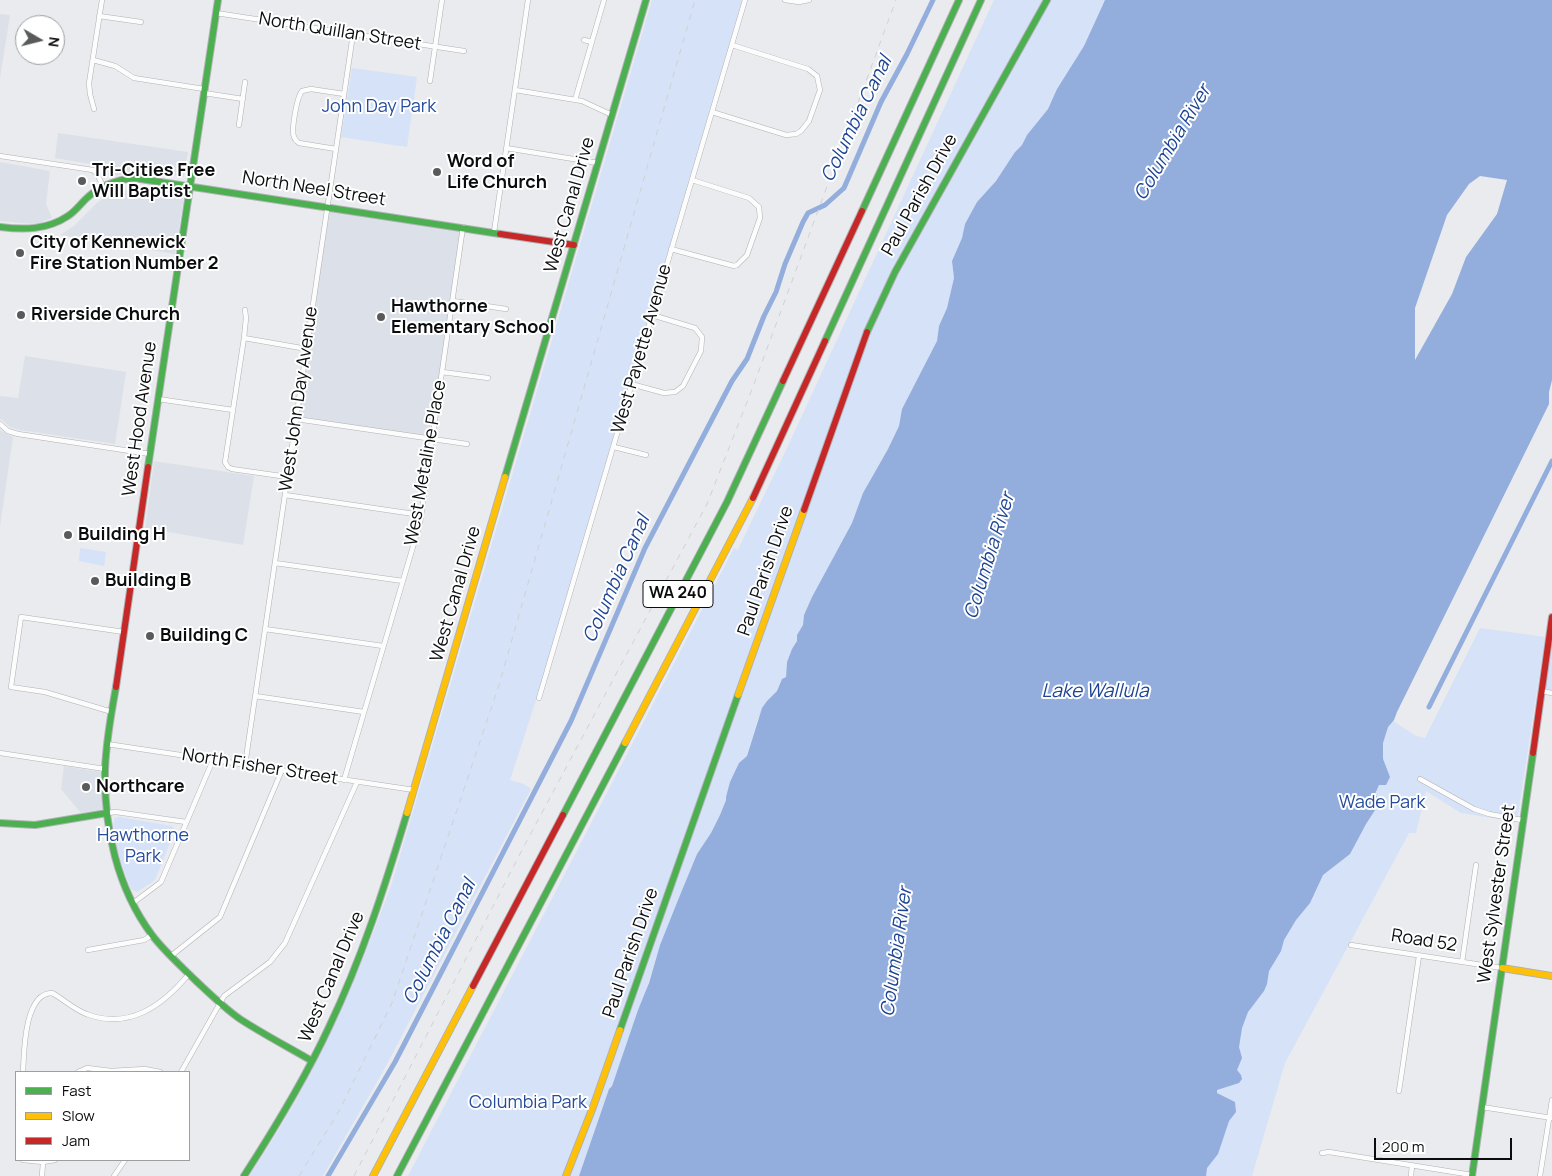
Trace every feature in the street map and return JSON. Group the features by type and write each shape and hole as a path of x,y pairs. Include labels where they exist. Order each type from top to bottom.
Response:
{"main road":[{"name":"West Hood Avenue","path":"218,0 107,744 105,768 107,813 114,853 124,884 132,903 152,935 219,1003 257,1029 312,1061"},
{"name":"West Canal Drive","path":"244,1176 270,1136 312,1061 344,994 385,886 646,0"},
{"name":"WA 240","path":"373,1176 726,502 959,0"},
{"name":"WA 240","path":"397,1176 747,511 981,0"},
{"name":"Paul Parish Drive","path":"566,1176 596,1098 867,331 895,272 1047,0"},
{"name":"North Neel Street","path":"103,186 122,179 134,178 190,185 574,245"},
{"path":"0,227 31,230 56,223 70,214 103,186"},
{"name":"West Sylvester Street","path":"1472,1175 1552,617"},
{"path":"0,823 35,825 107,813"},
{"name":"Road 52","path":"1502,968 1552,976"},
{"path":"402,1176 435,1114 458,1060"}],"street":[{"path":"94,109 89,89 102,0"},
{"path":"430,81 442,0"},
{"path":"494,232 528,0"},
{"path":"575,100 604,0"},
{"name":"West Payette Avenue","path":"539,698 745,0"},
{"path":"786,0 799,2 809,0"},
{"name":"North Quillan Street","path":"216,14 464,51"},
{"path":"99,16 141,22"},
{"name":"West John Day Avenue","path":"245,765 353,34"},
{"path":"584,40 592,42"},
{"path":"712,112 786,134 796,134 809,121 820,90 817,76 808,69 732,45"},
{"path":"93,60 115,66 134,78 243,99"},
{"path":"239,125 245,82"},
{"path":"336,149 299,143 295,140 293,132 298,97 302,91 311,89 344,94"},
{"path":"515,90 582,101 612,115"},
{"path":"506,148 598,163"},
{"path":"0,156 93,170 103,186"},
{"path":"670,249 734,266 737,265 747,255 760,218 758,207 749,198 692,180"},
{"name":"West Metaline Place","path":"344,780 421,515 463,227"},
{"path":"453,301 506,309"},
{"path":"245,310 244,338 225,462 228,467 288,476"},
{"path":"631,384 664,393 675,392 683,386 701,351 702,337 695,328 652,315"},
{"path":"244,338 307,349"},
{"path":"442,372 488,378"},
{"path":"158,399 233,410"},
{"path":"296,419 467,444"},
{"path":"0,424 8,431 15,433 150,454"},
{"path":"614,447 646,456"},
{"path":"285,495 421,515"},
{"path":"275,563 403,581"},
{"path":"112,712 45,692 11,687 21,617 124,632"},
{"path":"265,629 383,646"},
{"path":"1541,691 1552,693"},
{"path":"255,696 364,712"},
{"name":"North Fisher Street","path":"107,744 414,790"},
{"path":"0,753 105,768"},
{"path":"132,903 161,882 213,760"},
{"path":"171,956 220,917 282,770"},
{"path":"1420,778 1474,809 1489,814 1522,820"},
{"path":"182,1071 224,996 270,962 285,943 356,782"},
{"path":"107,813 116,812 186,822"},
{"path":"1462,962 1476,865"},
{"path":"88,950 144,940 152,935"},
{"name":"Road 52","path":"1351,945 1502,968"},
{"path":"1398,1091 1418,956"},
{"path":"23,1071 28,1021 36,1004 43,995 48,993 54,994 72,1007 89,1015 105,1018 125,1017 144,1012 161,1003 189,974"},
{"path":"81,1071 86,1068 111,1071 145,1069 155,1071"},
{"path":"1540,1176 1551,1118 1552,1100"},
{"path":"1482,1107 1551,1118"},
{"path":"1322,1153 1330,1152 1472,1175"},
{"path":"34,1161 50,1161"},
{"path":"114,1176 124,1161"},
{"path":"42,1176 44,1162"},
{"path":"1411,1176 1412,1165"}],"shaded area":[{"path":"0,14 10,15 0,78"},
{"path":"58,133 188,152 184,177 138,172 105,177 101,168 96,165 55,158"},
{"path":"0,162 50,171 46,204 52,218 36,224 0,221"},
{"path":"134,189 184,196 175,254 60,235 74,226 98,202 114,192"},
{"name":"Hawthorne Elementary School","path":"328,206 463,227 432,439 296,419"},
{"path":"25,356 126,372 115,444 20,430 10,427 0,419 0,396 18,398"},
{"path":"0,430 13,437 0,526"},
{"path":"154,461 254,476 243,545 145,528"},
{"path":"64,766 101,772 103,809 81,813 61,789"}],"green space":[{"path":"652,0 742,0 536,700 510,780 524,784 531,789 386,1066 323,1176 249,1176 293,1106 330,1034 347,997 392,883"},
{"name":"Columbia Park","path":"994,0 1105,0 1084,46 1057,89 1048,109 1027,135 996,181 977,202 965,224 962,238 952,261 954,278 947,308 939,326 937,341 902,409 899,426 863,493 852,523 812,597 804,615 803,625 797,635 797,641 787,662 786,677 782,679 777,691 758,718 747,756 739,763 720,815 697,854 660,945 644,997 579,1176 408,1176 734,548 738,550"},
{"name":"John Day Park","path":"352,68 417,77 407,147 341,137"},
{"path":"80,548 106,552 104,566 79,561"},
{"name":"Wade Park","path":"1480,628 1545,637 1517,822 1461,813 1426,791 1416,833 1409,833 1285,1063 1252,1176 1177,1176 1186,1143 1384,715 1416,736 1425,738"},
{"path":"1552,652 1552,691 1545,690"},
{"name":"Hawthorne Park","path":"119,817 172,826 175,830 155,880 137,892 131,889 116,842 113,824 115,818"}],"water":[{"name":"Lake Wallula","path":"1105,0 1552,0 1552,380 1549,404 1394,720 1388,727 1383,743 1383,759 1390,777 1386,785 1379,785 1375,794 1379,799 1377,807 1350,854 1323,875 1310,903 1296,920 1284,940 1281,951 1269,971 1264,991 1248,1012 1242,1028 1239,1047 1242,1058 1237,1070 1242,1079 1239,1083 1217,1090 1217,1093 1235,1102 1236,1112 1229,1121 1218,1154 1207,1168 1206,1176 579,1176 649,983 660,945 697,854 720,815 730,782 739,763 747,756 762,708 777,691 782,679 786,677 787,662 797,641 797,635 803,625 804,615 812,597 852,523 863,493 899,426 902,409 937,341 939,326 947,308 954,278 952,261 962,238 965,224 977,202 996,181 1027,135 1048,109 1057,89 1084,46","holes":["1480,176 1507,180 1497,214 1466,257 1452,294 1415,360 1415,308 1447,215 1469,184"]}],"waterway":[{"name":"Columbia Canal","path":"328,1176 395,1062 571,721 645,548 732,381 747,359 803,222 808,213 825,205 844,188 881,102 933,0"},
{"path":"1429,707 1552,461"}],"railway":[{"path":"299,1176 339,1111 392,1003 499,685 695,0"},
{"path":"354,1176 522,850 707,504 751,392 896,0"}],"traffic: fast":[{"path":"148,467 218,0"},
{"path":"505,477 646,0"},
{"path":"862,211 959,0"},
{"path":"825,341 981,0"},
{"path":"867,332 895,272 1047,0"},
{"path":"0,227 27,229 52,224 71,214 98,189 121,180 134,178 500,234"},
{"path":"563,815 727,502 783,381"},
{"path":"116,687 106,749 105,792 110,835 115,857 130,898 140,917 157,941 216,1000 240,1019 312,1061"},
{"path":"620,1030 738,695"},
{"path":"397,1176 625,743"},
{"path":"1472,1176 1533,753"},
{"path":"0,823 35,825 107,813"},
{"path":"244,1176 300,1084 341,1001 372,921 407,813"}],"traffic: slow":[{"path":"407,813 505,477"},
{"path":"625,743 753,498"},
{"path":"738,695 804,510"},
{"path":"1502,968 1552,976"},
{"path":"373,1176 473,986"},
{"path":"566,1176 620,1030"}],"traffic: jam":[{"path":"783,381 862,211"},
{"path":"500,234 574,245"},
{"path":"804,510 867,332"},
{"path":"753,498 825,341"},
{"path":"116,687 148,467"},
{"path":"1533,753 1552,617"},
{"path":"473,986 563,815"}],"place":[{"name":"Word of Life Church","path":"437,172"},
{"name":"Tri-Cities Free Will Baptist","path":"82,181"},
{"name":"City of Kennewick Fire Station Number 2","path":"20,253"},
{"name":"Riverside Church","path":"21,315"},
{"name":"Hawthorne Elementary School","path":"381,317"},
{"name":"Building H","path":"68,535"},
{"name":"Building B","path":"95,581"},
{"name":"Building C","path":"150,636"},
{"name":"Northcare","path":"86,787"}],"water label":[{"name":"Columbia River","path":"1173,143"},
{"name":"Columbia River","path":"990,556"},
{"name":"Columbia River","path":"897,952"}]}
